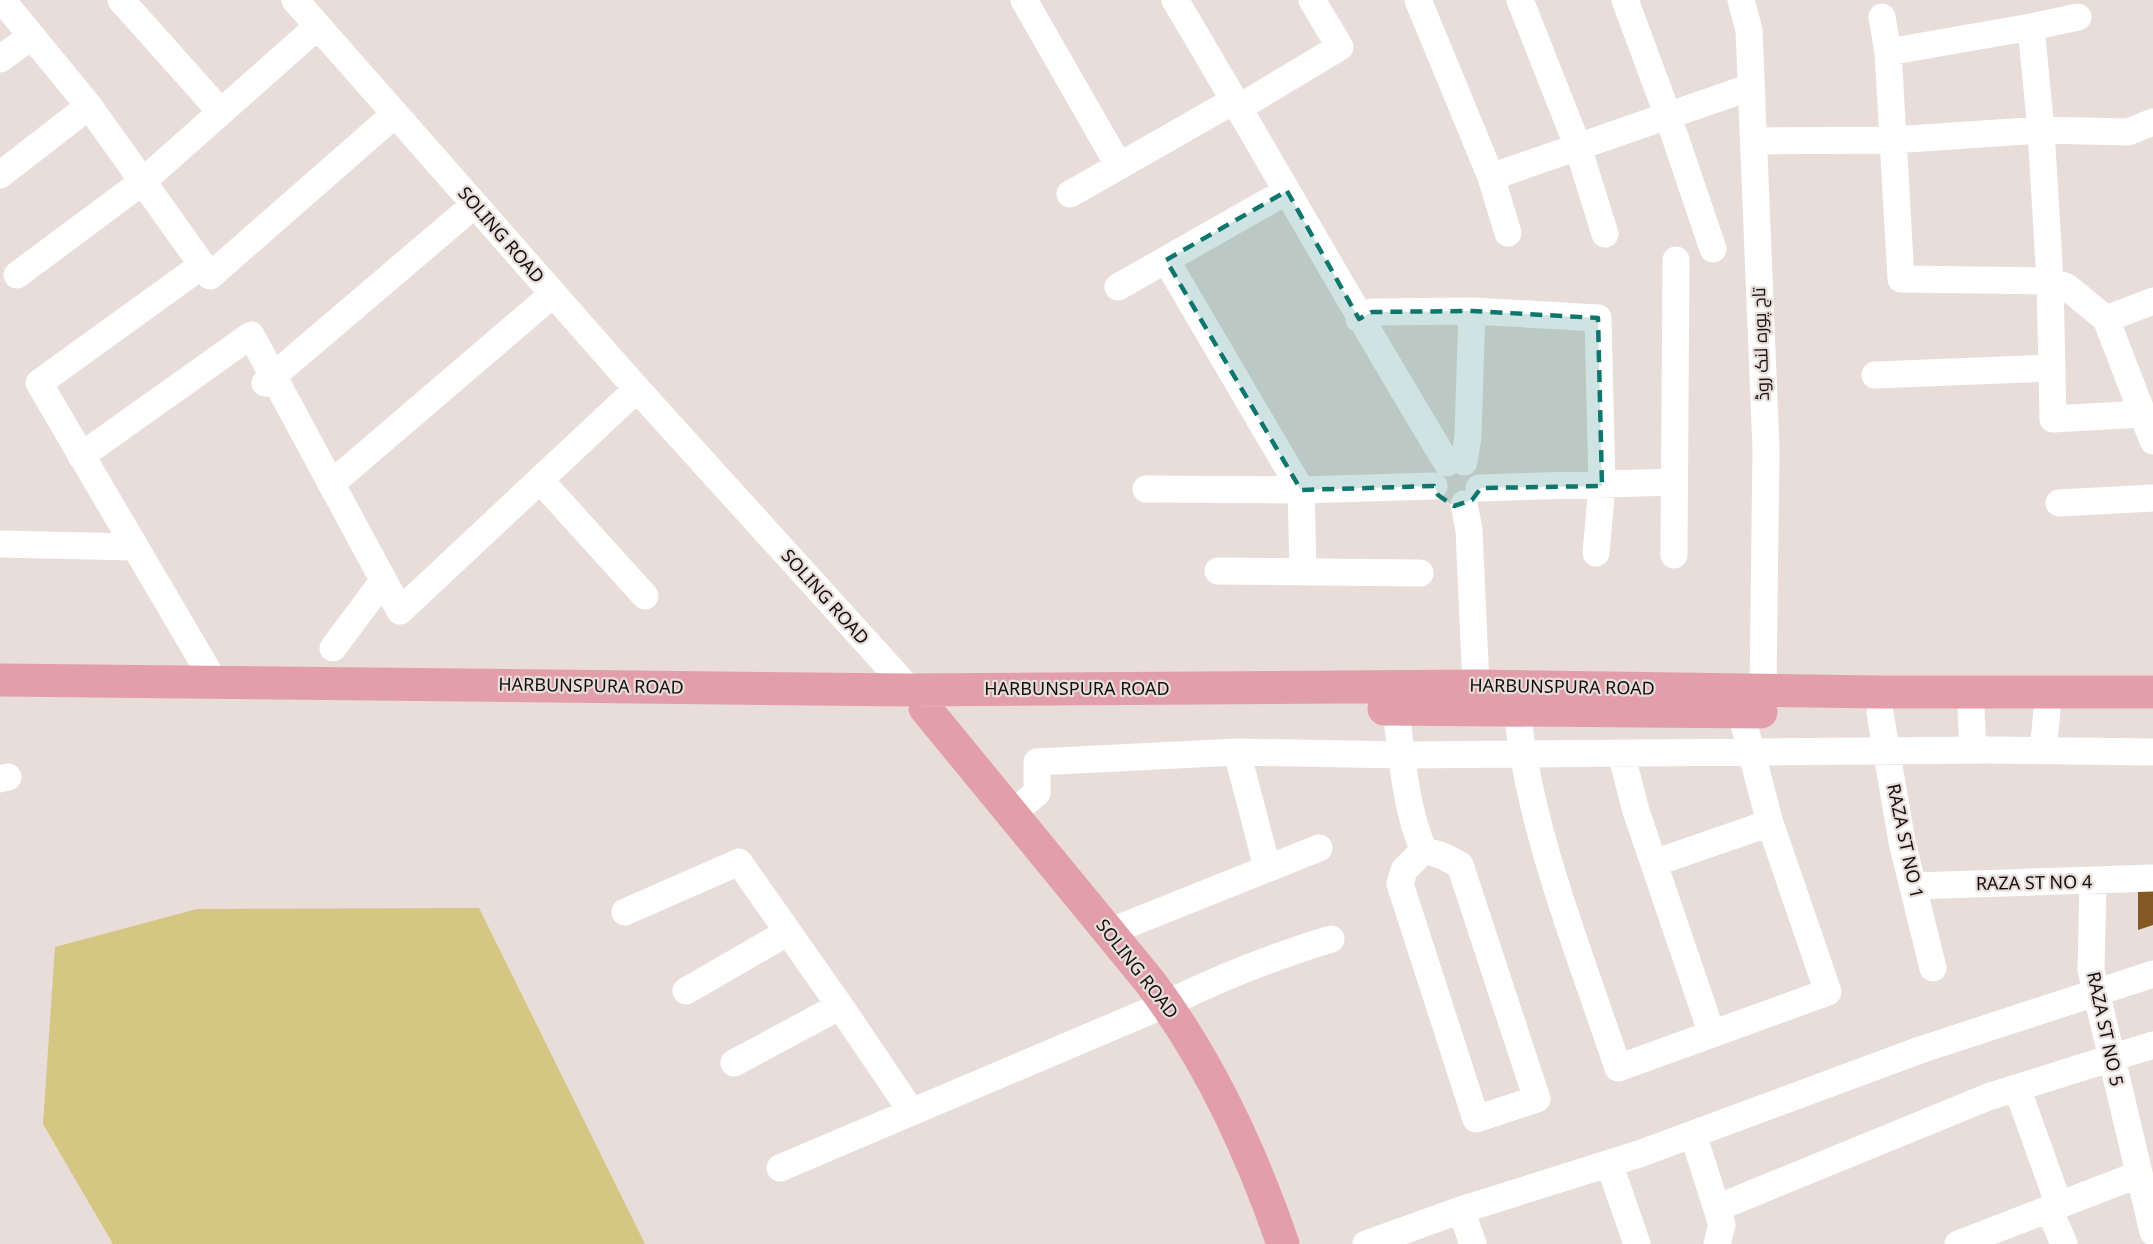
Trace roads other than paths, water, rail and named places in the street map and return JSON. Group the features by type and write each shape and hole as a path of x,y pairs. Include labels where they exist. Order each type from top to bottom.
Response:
{"main road":[{"name":"HARBUNSPURA ROAD","path":"0,680 214,681 917,699 1675,713 1752,701"},
{"name":"HARBUNSPURA ROAD","path":"0,702 917,699 1476,686 1752,701 1880,702 2153,692"},
{"name":"SOLING ROAD","path":"917,699 1166,1004 1200,1056 1219,1093 1260,1183 1283,1244"},
{"name":"HARBUNSPURA ROAD","path":"1880,702 1971,710 2153,709"}],"street":[{"path":"2,0 89,106 208,275 212,274 395,114"},
{"path":"121,0 221,112"},
{"path":"1024,0 1119,166"},
{"path":"1175,0 1238,103 1448,470"},
{"path":"1070,194 1340,47 1312,0"},
{"path":"1418,0 1491,177 1508,233"},
{"path":"1520,0 1578,147 1605,234"},
{"path":"1625,0 1668,116 1713,249"},
{"name":"تاج پورہ لنک روڈ","path":"1712,1034 1828,992 1770,823 1751,752 1766,449 1749,30 1741,0"},
{"path":"17,275 142,182 221,112 310,10"},
{"name":"SOLING ROAD","path":"310,10 395,114 474,205 917,699"},
{"path":"1882,17 1888,52 1901,279 2049,281 2067,287 2106,319 2153,441"},
{"path":"1888,52 2078,17"},
{"path":"2031,27 2049,281 2053,419 2141,414"},
{"path":"0,59 32,36"},
{"path":"1491,177 1751,87"},
{"path":"0,175 89,106"},
{"path":"1754,141 1893,140 2040,130 2128,132 2153,122"},
{"path":"1118,287 1287,191"},
{"path":"269,380 474,205"},
{"path":"1166,260 1301,490 1303,572"},
{"path":"1674,555 1676,260"},
{"path":"201,266 41,380 39,386 214,681"},
{"path":"331,484 553,294"},
{"path":"2106,319 2153,301"},
{"path":"1359,318 1372,312 1472,311 1598,318 1602,486 1596,553"},
{"path":"1472,311 1468,436 1448,470 1438,495 1445,502 1455,506 1472,496 1674,482"},
{"path":"81,456 251,335 269,380 331,484 399,611 637,389"},
{"path":"1875,375 2050,368"},
{"path":"1146,489 1301,490 1473,468 1477,476 1472,496 1469,530 1476,686"},
{"path":"540,480 645,596"},
{"path":"2059,503 2153,498"},
{"path":"0,544 135,547"},
{"path":"1218,571 1420,573"},
{"path":"333,648 383,581"},
{"name":"RAZA ST NO 1","path":"1880,702 1902,842 1933,968"},
{"path":"1395,709 1401,755 1418,836 1424,850"},
{"path":"1517,710 1522,754 1534,812 1618,1068 1712,1034 1636,811 1621,753"},
{"path":"1971,710 1973,750"},
{"path":"2043,751 2047,710"},
{"path":"1674,752 1675,713"},
{"path":"1011,814 1037,793 1037,762 1237,752 1401,755 1973,750 2153,752"},
{"path":"1237,752 1267,867"},
{"path":"1654,863 1770,823"},
{"path":"1109,932 1319,848"},
{"path":"1424,850 1443,855 1460,865 1537,1099 1476,1119 1400,884 1404,870 1424,850"},
{"path":"625,912 738,862 911,1111"},
{"name":"RAZA ST NO 4","path":"1914,886 2093,882 2153,878"},
{"name":"RAZA ST NO 5","path":"2093,882 2091,970 2111,1059 2142,1139 2137,1175 2153,1232"},
{"path":"686,991 788,932"},
{"path":"780,1168 1278,955 1331,939"},
{"path":"1366,1244 1461,1210 1693,1134 1920,1050 2153,974"},
{"path":"734,1063 840,1006"},
{"path":"1717,1208 1978,1101 2153,1045"},
{"path":"2017,1088 2064,1244"},
{"path":"1693,1134 1722,1225 1717,1244"},
{"path":"1609,1163 1637,1244"},
{"path":"1958,1244 2137,1175"},
{"path":"1461,1210 1473,1244"}]}
